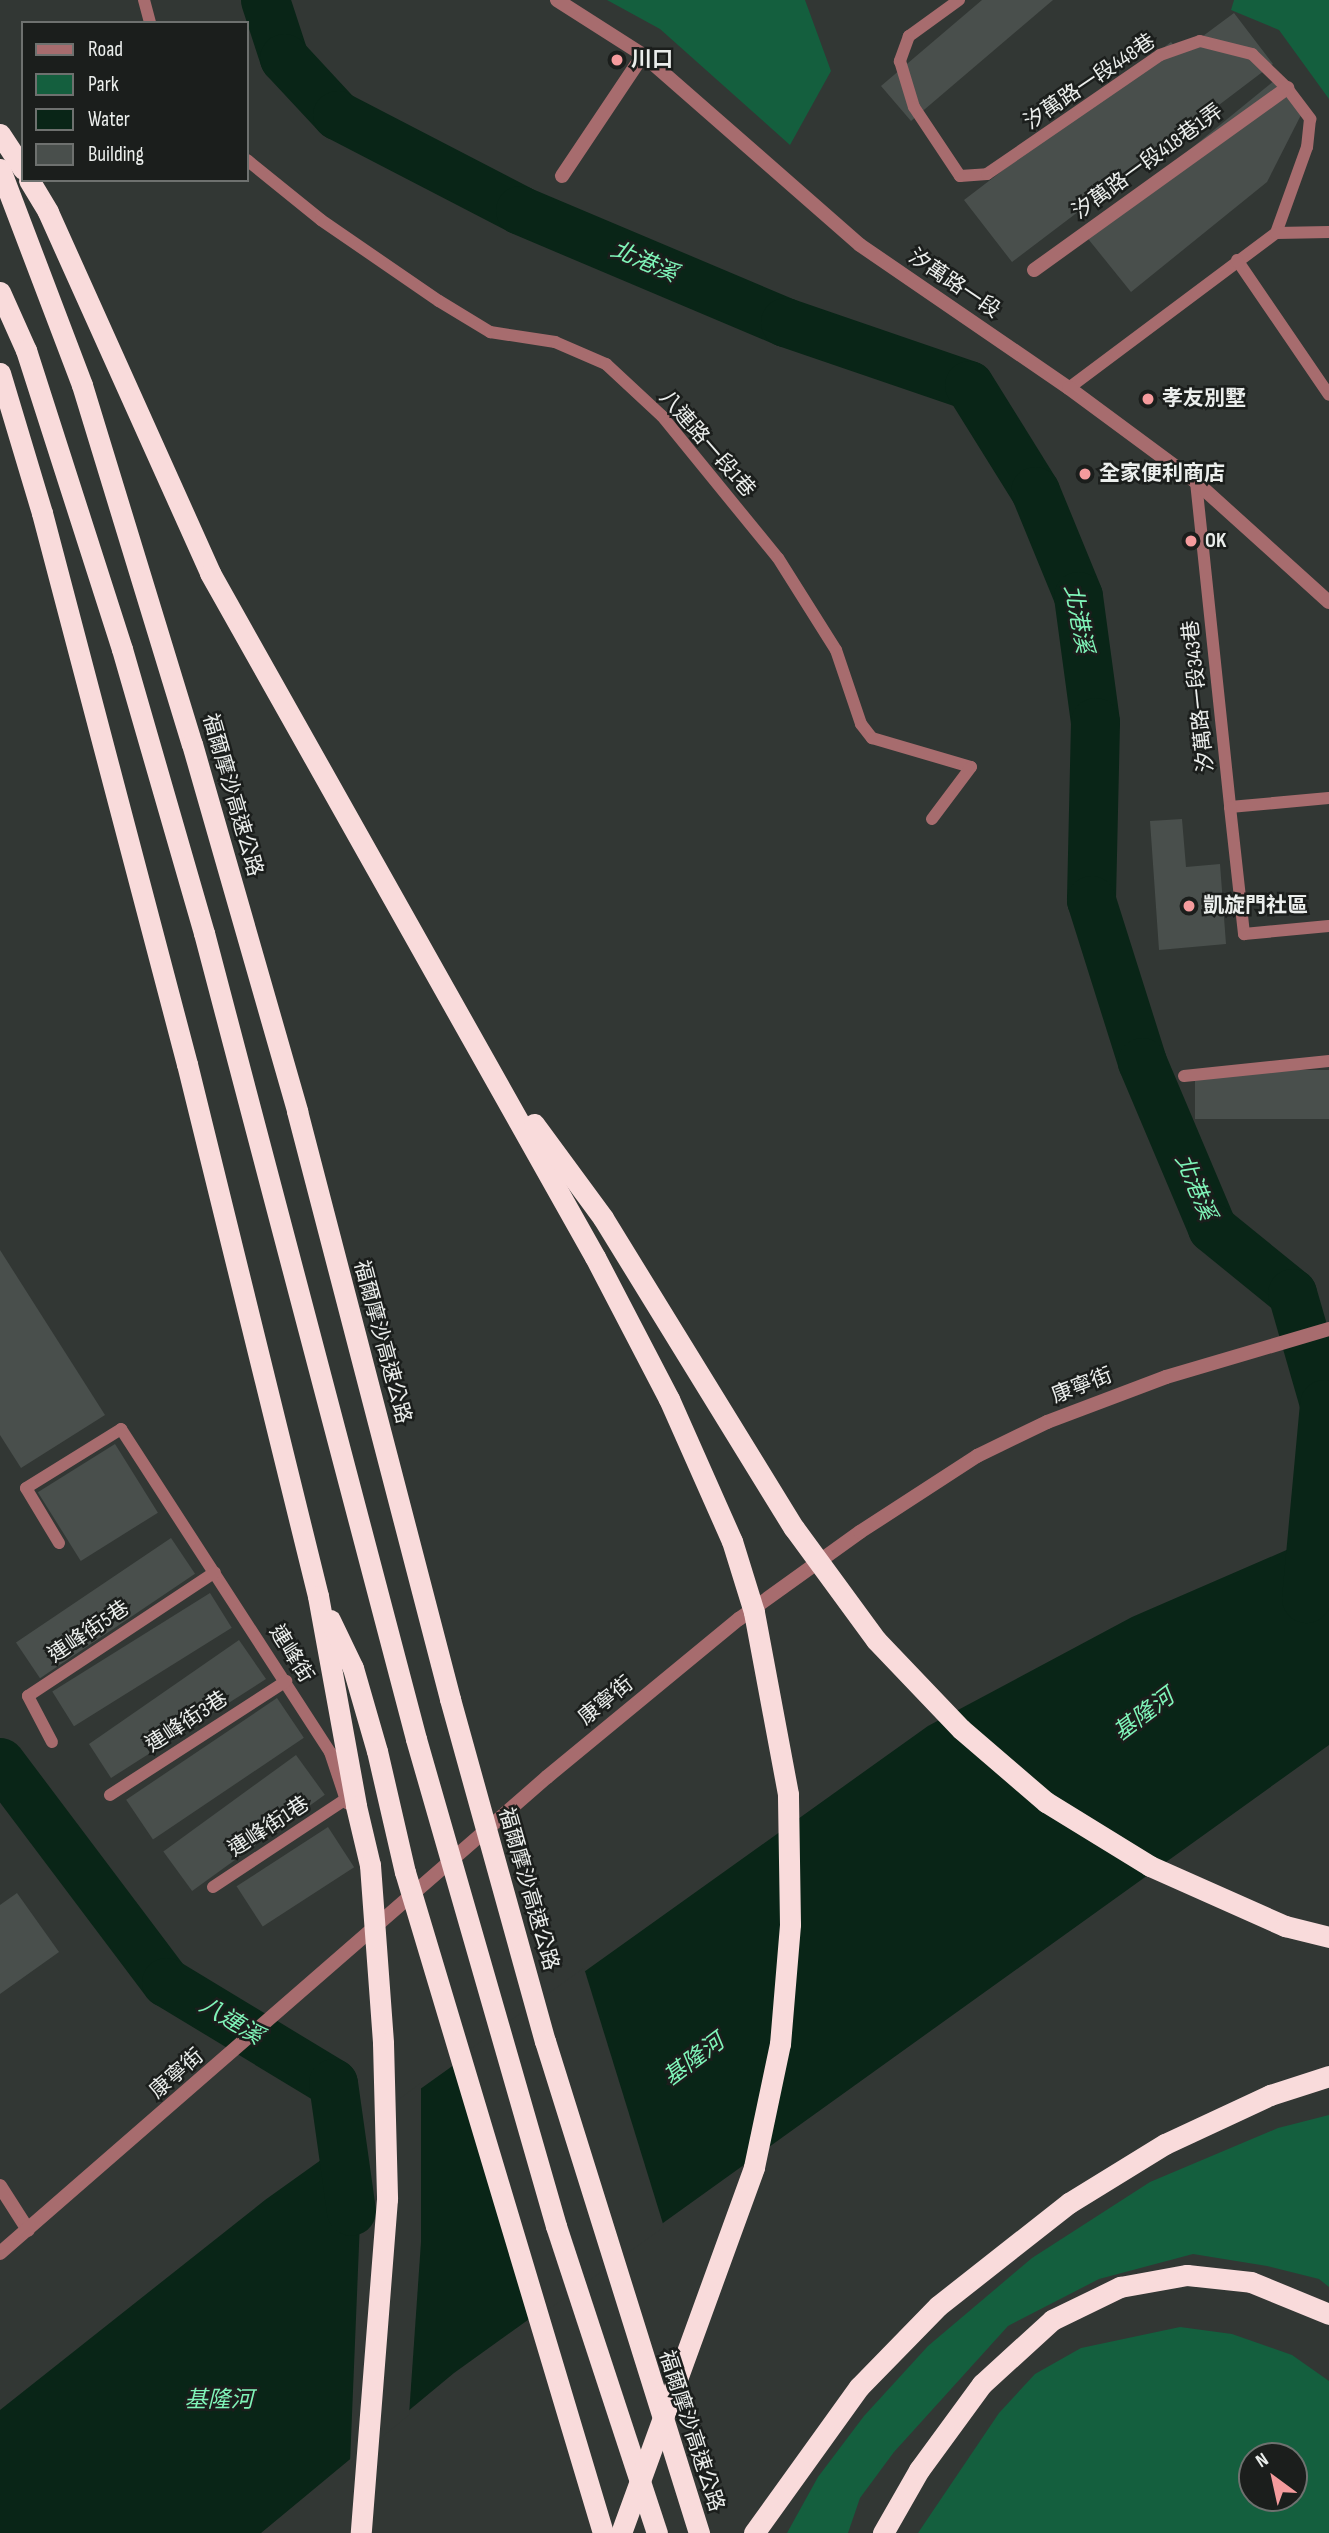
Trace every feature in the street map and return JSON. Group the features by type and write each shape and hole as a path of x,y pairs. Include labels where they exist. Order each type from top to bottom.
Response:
{"highway":[{"name":"福爾摩沙高速公路","path":"0,134 13,165 192,744 300,1125 450,1699 545,2041 699,2533"},
{"path":"30,182 48,212 210,573 481,1052 669,1399 732,1541 754,1612 788,1794 790,1924 780,2044 754,2167 621,2533"},
{"path":"0,292 26,350 109,610 200,920 416,1739 556,2226 657,2533"},
{"path":"0,373 42,513 176,1024 318,1596 351,1803 370,1865 383,2043 387,2199 361,2533"},
{"path":"481,1052 603,1218 794,1528 876,1640 961,1730 1046,1802 1150,1866 1285,1926 1329,1937"},
{"path":"318,1596 353,1668 377,1751 405,1872 603,2533"},
{"path":"754,2533 859,2387 938,2306 1069,2203 1165,2144 1270,2095 1329,2076"},
{"path":"883,2533 919,2470 982,2384 1063,2314 1120,2287 1187,2275 1251,2282 1329,2314"}],"street":[{"name":"汐萬路一段","path":"557,0 643,55 860,245 1069,388 1196,482 1329,602"},
{"path":"562,176 643,55"},
{"name":"汐萬路一段418巷1弄","path":"1034,270 1287,88"},
{"name":"康寧街","path":"0,2253 707,1645 860,1532 978,1456 1047,1422 1166,1377 1329,1329"},
{"path":"0,2186 28,2230"}],"lane":[{"path":"144,0 149,21"},
{"name":"汐萬路一段448巷","path":"959,0 909,36 900,61 914,107 960,176 987,174 1160,55 1192,43 1216,43 1252,54 1287,88 1310,119 1307,146 1276,233"},
{"name":"八連路一段1巷","path":"248,161 321,219 480,326 490,332 555,342 606,364 662,416 778,558 836,650 861,724 872,738 971,767 932,819"},
{"path":"1069,388 1276,233 1329,232"},
{"path":"1237,260 1329,395"},
{"name":"汐萬路一段343巷","path":"1196,482 1244,934 1329,926"},
{"path":"1230,807 1329,798"},
{"path":"1184,1076 1329,1061"},
{"name":"連峰街","path":"59,1543 26,1488 121,1430 330,1752 351,1803 383,1921"},
{"name":"連峰街5巷","path":"52,1742 28,1696 215,1572"},
{"name":"連峰街3巷","path":"110,1795 286,1681"},
{"name":"連峰街1巷","path":"212,1887 351,1803"}],"green space":[{"path":"607,0 805,0 831,71 790,145 660,29"},
{"path":"1234,0 1329,0 1329,99 1279,30 1231,10"},
{"path":"1329,2115 1329,2287 1319,2279 1267,2266 1193,2254 1099,2279 1008,2326 894,2452 860,2498 848,2533 787,2533 818,2477 864,2416 928,2346 1032,2258 1150,2182 1278,2128"},
{"path":"1180,2327 1232,2334 1292,2355 1329,2381 1329,2533 918,2533 999,2413 1035,2374 1081,2348"}],"water":[{"name":"基隆河","path":"1329,1543 1329,1745 454,2373 261,2533 0,2533 0,2410 265,2200 928,1726 1132,1617 1298,1545"}],"pier":[{"path":"584,1968 664,2227 545,2312 469,2050"},
{"path":"421,2083 421,2242 409,2415 350,2463 364,2125"}],"building":[{"path":"982,0 1053,0 911,121 881,86"},
{"path":"1234,13 1273,64 1012,262 964,200 1171,42 1180,53"},
{"path":"1275,80 1301,115 1267,182 1131,292 1085,235"},
{"name":"凱旋門社區","path":"1182,819 1186,867 1220,864 1226,944 1159,950 1150,821"},
{"path":"1195,1070 1329,1070 1329,1119 1195,1119"},
{"path":"0,1250 105,1415 21,1468 0,1435"},
{"path":"115,1444 158,1513 81,1561 38,1492"},
{"path":"171,1538 195,1574 40,1678 16,1643"},
{"path":"210,1593 232,1628 74,1726 52,1692"},
{"path":"239,1640 266,1679 111,1778 89,1744"},
{"path":"277,1698 304,1738 153,1840 126,1800"},
{"path":"296,1755 325,1795 192,1891 163,1851"},
{"path":"328,1827 354,1867 263,1927 237,1886"},
{"path":"17,1893 59,1952 0,1994 0,1905"}],"waterway":[{"name":"北港溪","path":"265,0 284,58 337,115 520,210 785,322 969,385 1035,491 1078,596 1095,722 1091,900 1142,1062 1212,1228 1292,1293 1324,1404 1306,1598"},
{"name":"八連溪","path":"0,1762 166,1982 333,2083 351,2211"}],"place":[{"name":"川口","path":"617,60"},
{"name":"孝友別墅","path":"1148,399"},
{"name":"全家便利商店","path":"1085,474"},
{"name":"OK","path":"1191,541"},
{"name":"凱旋門社區","path":"1189,906"}]}
